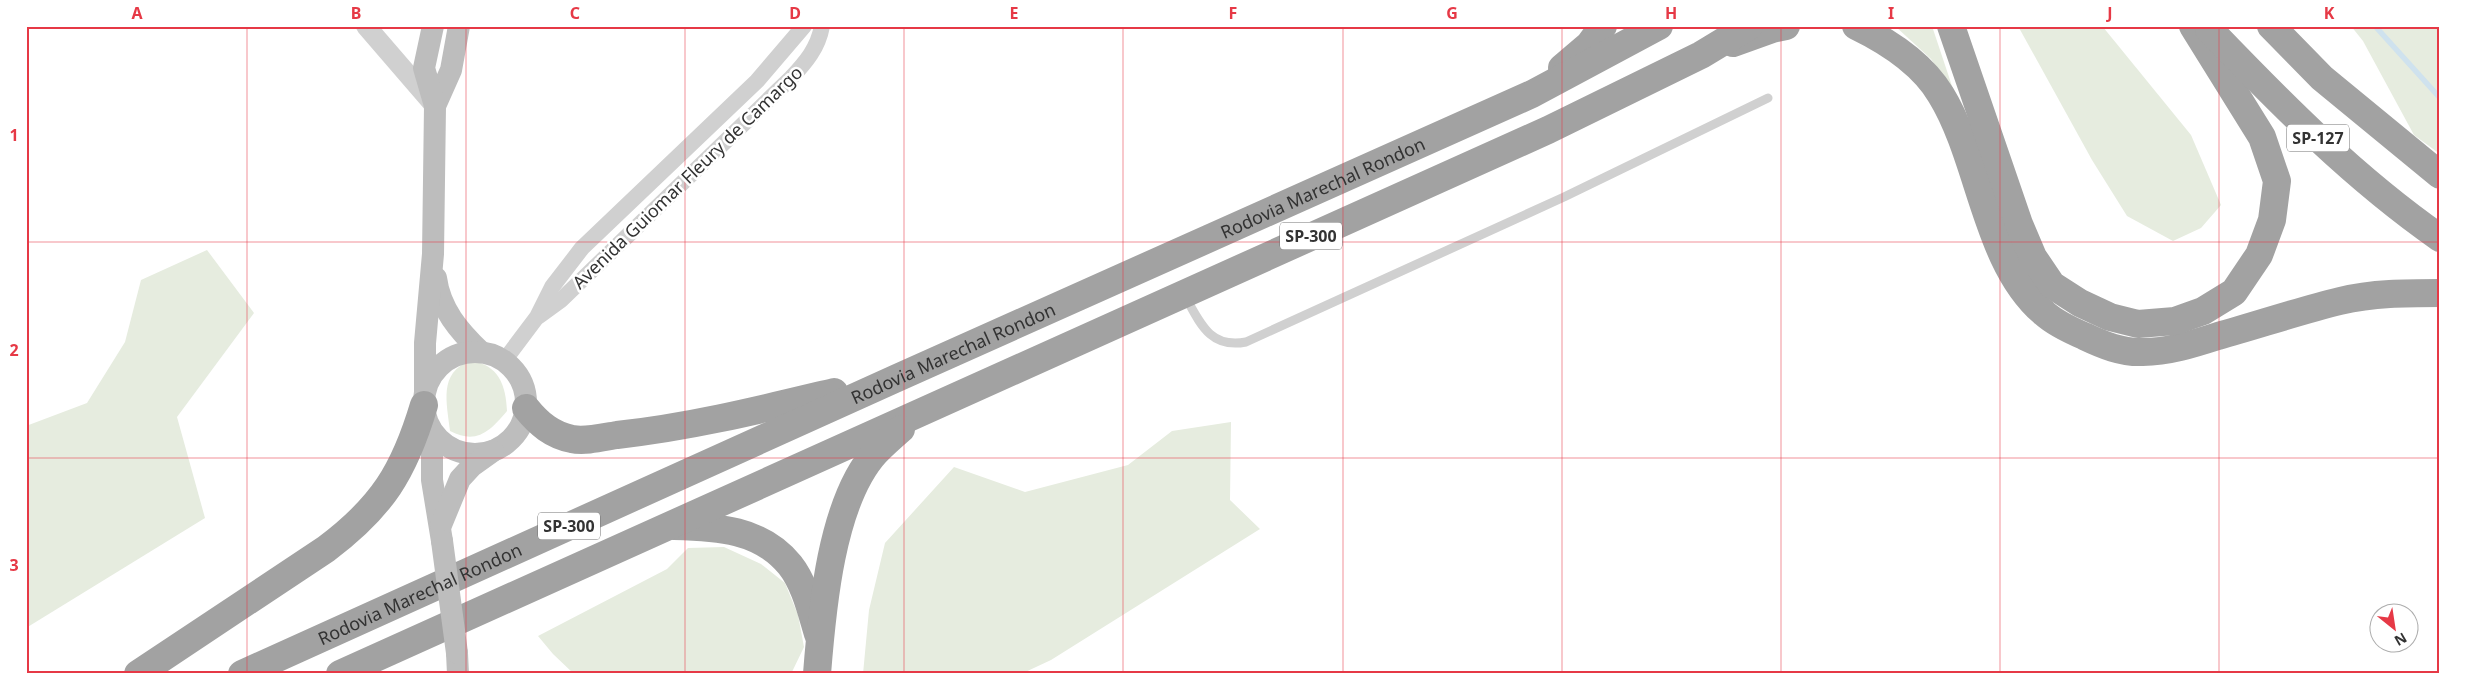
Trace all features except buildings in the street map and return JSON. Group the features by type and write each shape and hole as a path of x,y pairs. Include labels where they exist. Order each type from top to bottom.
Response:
{"highway":[{"path":"1532,94 1589,45 1603,26"},
{"name":"Rodovia Marechal Rondon","path":"242,674 1532,94 1659,26"},
{"name":"SP-300","path":"340,674 1548,130 1701,55 1749,26"},
{"path":"1701,55 1772,29 1786,26"},
{"path":"1856,26 1883,40 1915,63 1941,95 1961,138 1997,241 2016,280 2044,313 2071,331 2109,348 2142,352 2179,348 2341,301 2390,293 2440,293"},
{"path":"1951,26 2019,224 2033,257 2052,285 2080,303 2110,317 2138,324 2175,321 2203,310 2234,292 2259,255 2272,220 2277,181 2262,136 2193,26"},
{"name":"SP-127","path":"2206,26 2332,151 2415,220 2440,238"},
{"name":"SP-127","path":"2271,26 2322,78 2440,175"},
{"path":"526,408 538,422 550,431 575,440 644,432 742,414 897,378"},
{"path":"138,674 326,549 355,527 383,497 399,471 414,438 424,397"},
{"path":"817,674 832,559 842,519 854,486 875,453 919,413"},
{"path":"667,526 726,529 748,534 770,546 791,566 803,589 820,640"}],"main road":[{"path":"433,26 424,68 435,106 433,254 425,343 424,397 426,419 432,432 452,450 480,454 493,451"},
{"path":"435,106 451,70 459,26"},
{"path":"433,254 438,294 458,329 481,352 504,362 517,374 524,390 526,408 520,426 509,441 472,466 460,479 441,533"},
{"path":"424,397 437,369 446,361 468,352 481,352"},
{"path":"432,432 432,480 460,667"}],"street":[{"path":"366,26 435,106"},
{"path":"504,362 537,317 552,287 582,248 757,82 804,26"},
{"name":"Avenida Guiomar Fleury de Camargo","path":"537,317 561,300 808,59 819,42 822,26"},
{"path":"699,138 714,152"},
{"path":"645,188 661,202"}],"lane":[{"path":"1184,294 1200,323 1220,342 1232,345 1246,342 1564,197 1768,98"}],"shaded area":[{"path":"1895,26 1932,26 1956,98 1931,59"},
{"path":"2018,26 2103,27 2191,135 2221,205 2201,228 2173,241 2127,216 2092,160"},
{"path":"2351,26 2440,26 2440,154 2414,135 2363,41"},
{"path":"207,250 254,313 177,417 205,518 26,628 26,426 87,403 125,342 141,280"},
{"path":"470,361 488,367 499,378 505,393 507,411 489,430 482,434 468,437 450,431 447,390 453,373 460,366"},
{"path":"1231,422 1230,500 1260,529 1051,660 1021,674 863,674 869,610 885,543 954,467 1025,492 1128,465 1172,431"},
{"path":"724,547 761,564 785,583 798,615 804,647 791,674 574,674 538,636 667,569 688,548"}],"waterway":[{"path":"2375,26 2440,98"}]}
